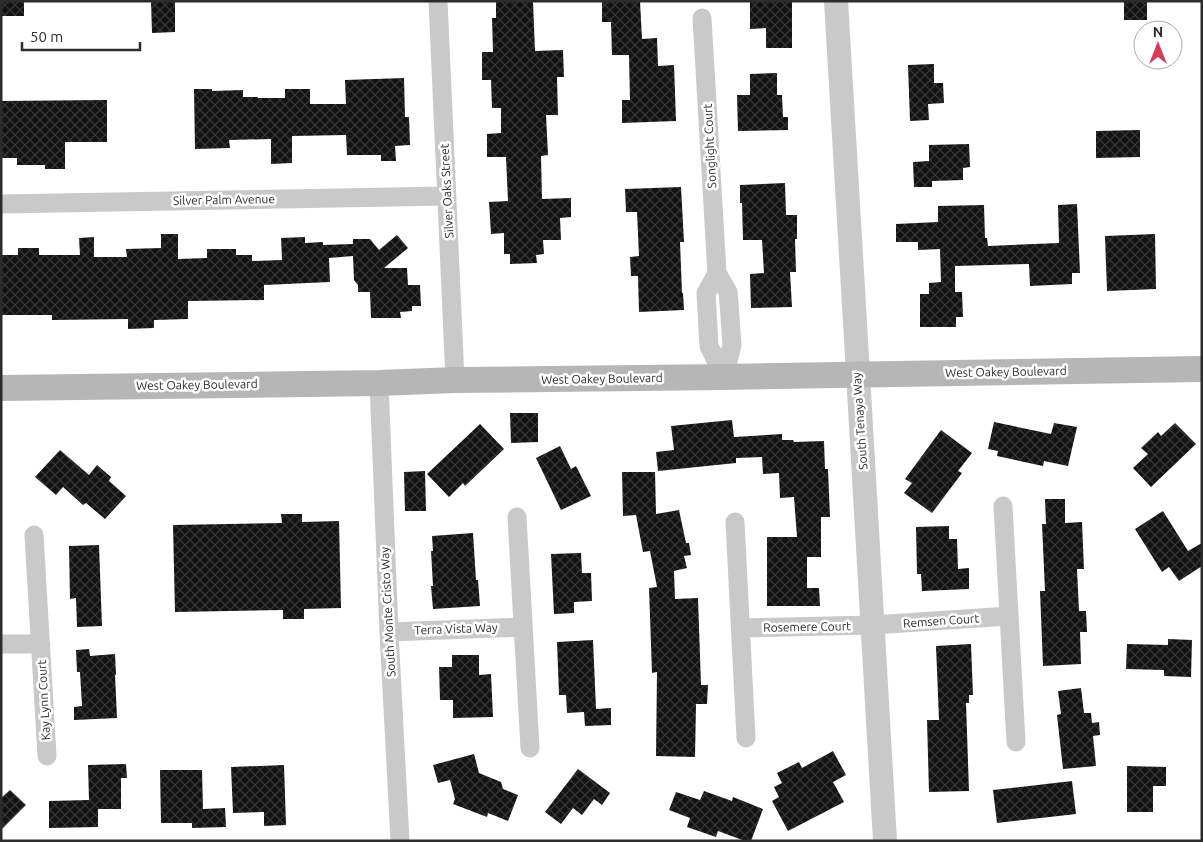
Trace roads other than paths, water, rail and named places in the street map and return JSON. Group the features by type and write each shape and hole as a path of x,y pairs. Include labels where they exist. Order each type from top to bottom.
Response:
{"main road":[{"name":"West Oakey Boulevard","path":"1,388 1202,369"}],"street":[{"name":"Silver Oaks Street","path":"438,1 455,380"},
{"name":"South Tenaya Way","path":"836,1 885,841"},
{"name":"Songlight Court","path":"702,18 717,273 728,292 732,345 724,377"},
{"name":"Silver Palm Avenue","path":"1,204 447,196"},
{"name":"South Monte Cristo Way","path":"379,383 400,841"},
{"path":"1003,506 1016,742"},
{"path":"517,517 530,748"},
{"path":"735,522 746,738"},
{"name":"Kay Lynn Court","path":"34,535 47,756"},
{"name":"Remsen Court","path":"873,625 1010,616"},
{"name":"Rosemere Court","path":"740,628 873,625"},
{"name":"Terra Vista Way","path":"389,632 523,627"},
{"name":"Kay Lynn Court","path":"1,644 41,644"}]}
